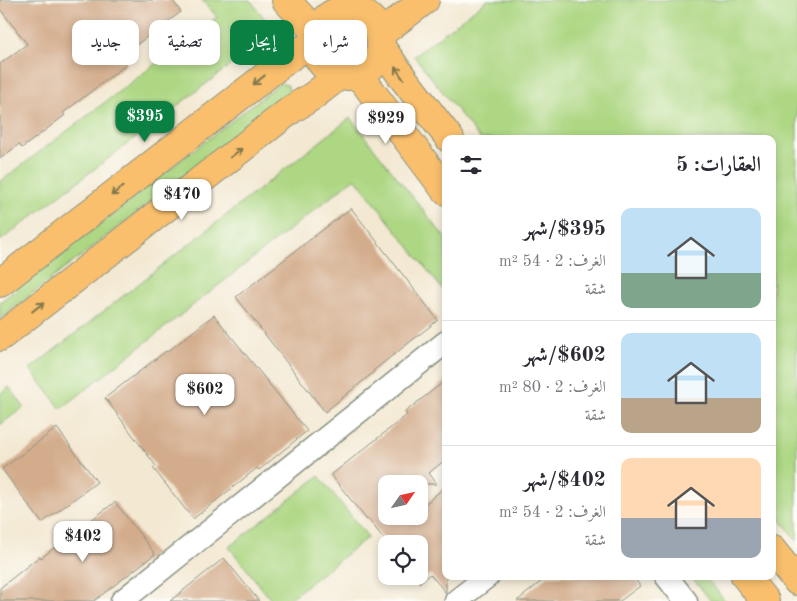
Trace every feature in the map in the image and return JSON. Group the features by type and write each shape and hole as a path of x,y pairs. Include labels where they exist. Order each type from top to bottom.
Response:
{"main road":[{"path":"286,0 304,24"},
{"path":"0,337 292,109 350,75 368,70 379,56 380,40 425,0"},
{"path":"323,20 333,13 357,5 376,25 380,40 403,78 447,135"},
{"path":"1,279 304,47"},
{"path":"323,65 330,71 350,75 442,186"},
{"path":"776,555 797,581"},
{"path":"748,580 765,601"}],"street":[{"path":"122,601 442,345"},
{"path":"456,601 483,580"},
{"path":"669,580 686,601"}],"green space":[{"path":"202,0 250,0 266,20 230,20 231,65 0,241 0,182 154,65 220,65 220,20 213,20 217,17"},
{"path":"487,0 797,0 797,541 776,514 776,135 477,135 414,56"},
{"path":"280,83 288,85 289,94 0,319 0,302"},
{"path":"350,118 442,234 442,289 355,178 61,409 30,369"},
{"path":"9,387 24,407 0,425 0,394"},
{"path":"319,476 368,537 287,601 272,601 229,547"},
{"path":"694,580 708,580 725,601 711,601"}],"building":[{"path":"0,0 172,0 181,12 170,20 149,20 149,35 139,43 139,20 72,20 72,65 126,65 63,113 65,115 22,148 19,144 0,159 0,64 27,44 0,9"},
{"path":"351,208 438,320 325,412 236,297"},
{"path":"214,315 307,431 259,470 257,468 193,519 153,468 156,466 105,398"},
{"path":"442,383 442,462 429,473 437,484 428,484 428,475 378,475 378,525 428,525 428,501 442,489 442,580 446,580 446,593 430,574 428,576 428,535 381,535 331,475 407,415 405,412"},
{"path":"57,428 97,482 42,523 2,469"},
{"path":"115,502 155,554 94,601 0,601 0,588 40,556 41,558"},
{"path":"224,558 259,601 170,601"},
{"path":"543,580 636,580 640,586 620,601 517,601"}]}
